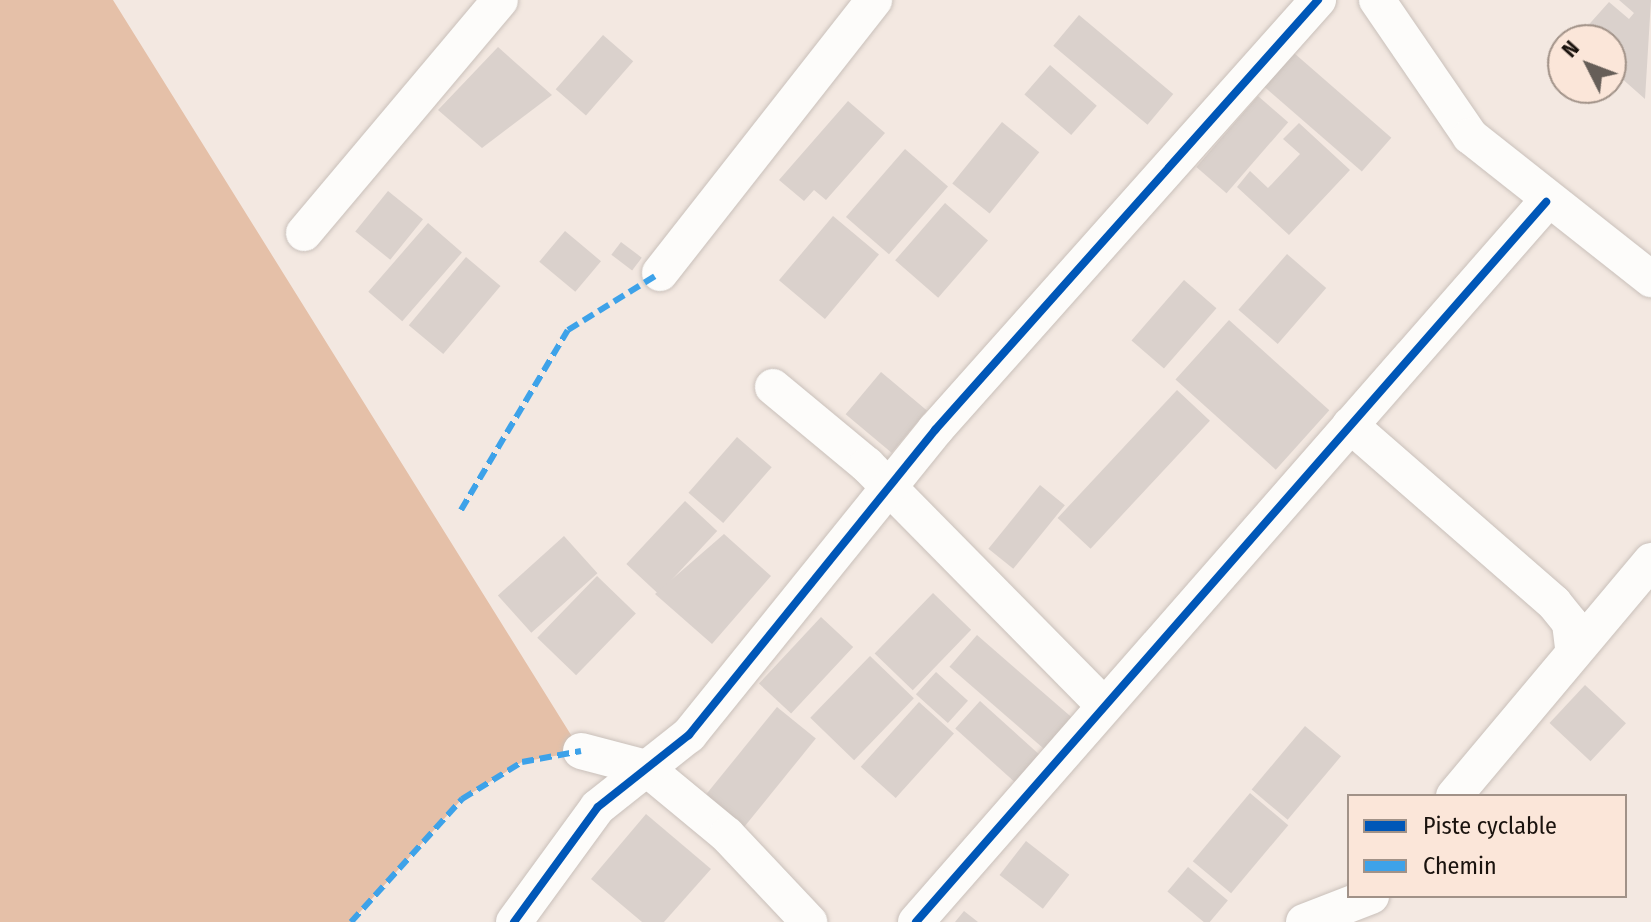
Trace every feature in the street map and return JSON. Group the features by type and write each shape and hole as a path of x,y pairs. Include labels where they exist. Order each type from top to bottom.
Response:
{"street":[{"path":"304,233 500,0"},
{"path":"660,273 874,0"},
{"path":"514,922 598,807 689,735 887,486 1318,0"},
{"path":"1377,0 1470,136 1546,202 1651,279"},
{"path":"916,922 1546,202"},
{"path":"773,387 887,486 1104,705"},
{"path":"1350,425 1554,603 1570,623 1573,647"},
{"path":"1456,794 1573,647 1651,561"},
{"path":"581,751 646,768 727,835 809,922"},
{"path":"1304,922 1366,898"}],"shaded area":[{"path":"0,0 113,0 581,751 522,762 462,799 351,922 0,922"}],"building":[{"path":"1619,0 1651,0 1645,99 1627,83 1627,24 1589,24 1609,2 1629,19 1634,13"},
{"path":"1079,15 1173,94 1148,125 1053,46"},
{"path":"603,35 633,61 586,116 556,89"},
{"path":"498,47 552,95 482,148 438,110"},
{"path":"1294,53 1391,138 1362,172 1264,87"},
{"path":"1050,65 1097,106 1071,135 1024,94"},
{"path":"1258,96 1288,122 1227,193 1196,167"},
{"path":"848,101 885,133 826,200 814,190 804,201 779,180"},
{"path":"1002,122 1039,152 990,214 952,183"},
{"path":"1299,123 1350,170 1289,235 1237,187 1250,171 1268,188 1300,154 1283,139"},
{"path":"905,149 948,186 889,254 846,217"},
{"path":"388,191 423,219 390,260 355,231"},
{"path":"945,203 988,240 938,298 895,260"},
{"path":"833,216 879,255 825,319 779,280"},
{"path":"428,223 462,253 402,321 368,292"},
{"path":"565,231 601,261 575,292 539,262"},
{"path":"621,242 642,258 632,270 611,255"},
{"path":"1287,254 1326,288 1278,344 1238,310"},
{"path":"466,257 500,286 443,354 409,325"},
{"path":"1184,280 1216,308 1164,369 1132,340"},
{"path":"1229,320 1329,410 1276,470 1175,379"},
{"path":"881,372 927,411 892,453 846,414"},
{"path":"1177,390 1210,421 1091,549 1058,518"},
{"path":"737,437 772,467 723,523 688,493"},
{"path":"1040,485 1065,505 1013,569 988,549"},
{"path":"685,501 717,531 659,594 626,564"},
{"path":"724,534 771,576 712,644 655,594"},
{"path":"564,536 597,573 531,633 498,596"},
{"path":"597,576 636,614 576,675 537,638"},
{"path":"933,593 971,630 913,690 875,653"},
{"path":"821,617 853,647 791,714 759,684"},
{"path":"977,635 1077,722 1050,754 949,667"},
{"path":"870,656 914,698 854,760 810,718"},
{"path":"936,672 968,701 948,723 916,694"},
{"path":"1585,685 1626,723 1590,761 1550,723"},
{"path":"980,701 1045,760 1021,787 955,728"},
{"path":"919,702 954,733 896,798 861,767"},
{"path":"777,707 816,738 743,828 705,796"},
{"path":"1305,726 1341,756 1288,820 1252,790"},
{"path":"1250,793 1288,825 1231,893 1193,861"},
{"path":"646,814 711,869 664,922 642,922 591,879"},
{"path":"1026,841 1069,875 1043,909 1000,875"},
{"path":"1188,867 1228,900 1210,922 1204,922 1167,892"},
{"path":"964,911 978,922 955,922"}],"marked path":[{"path":"461,510 568,330 660,273"},
{"path":"351,922 462,799 522,762 581,751"}],"cycle path":[{"path":"514,922 598,807 689,735 935,430 1318,0"},
{"path":"916,922 1546,202"}]}
